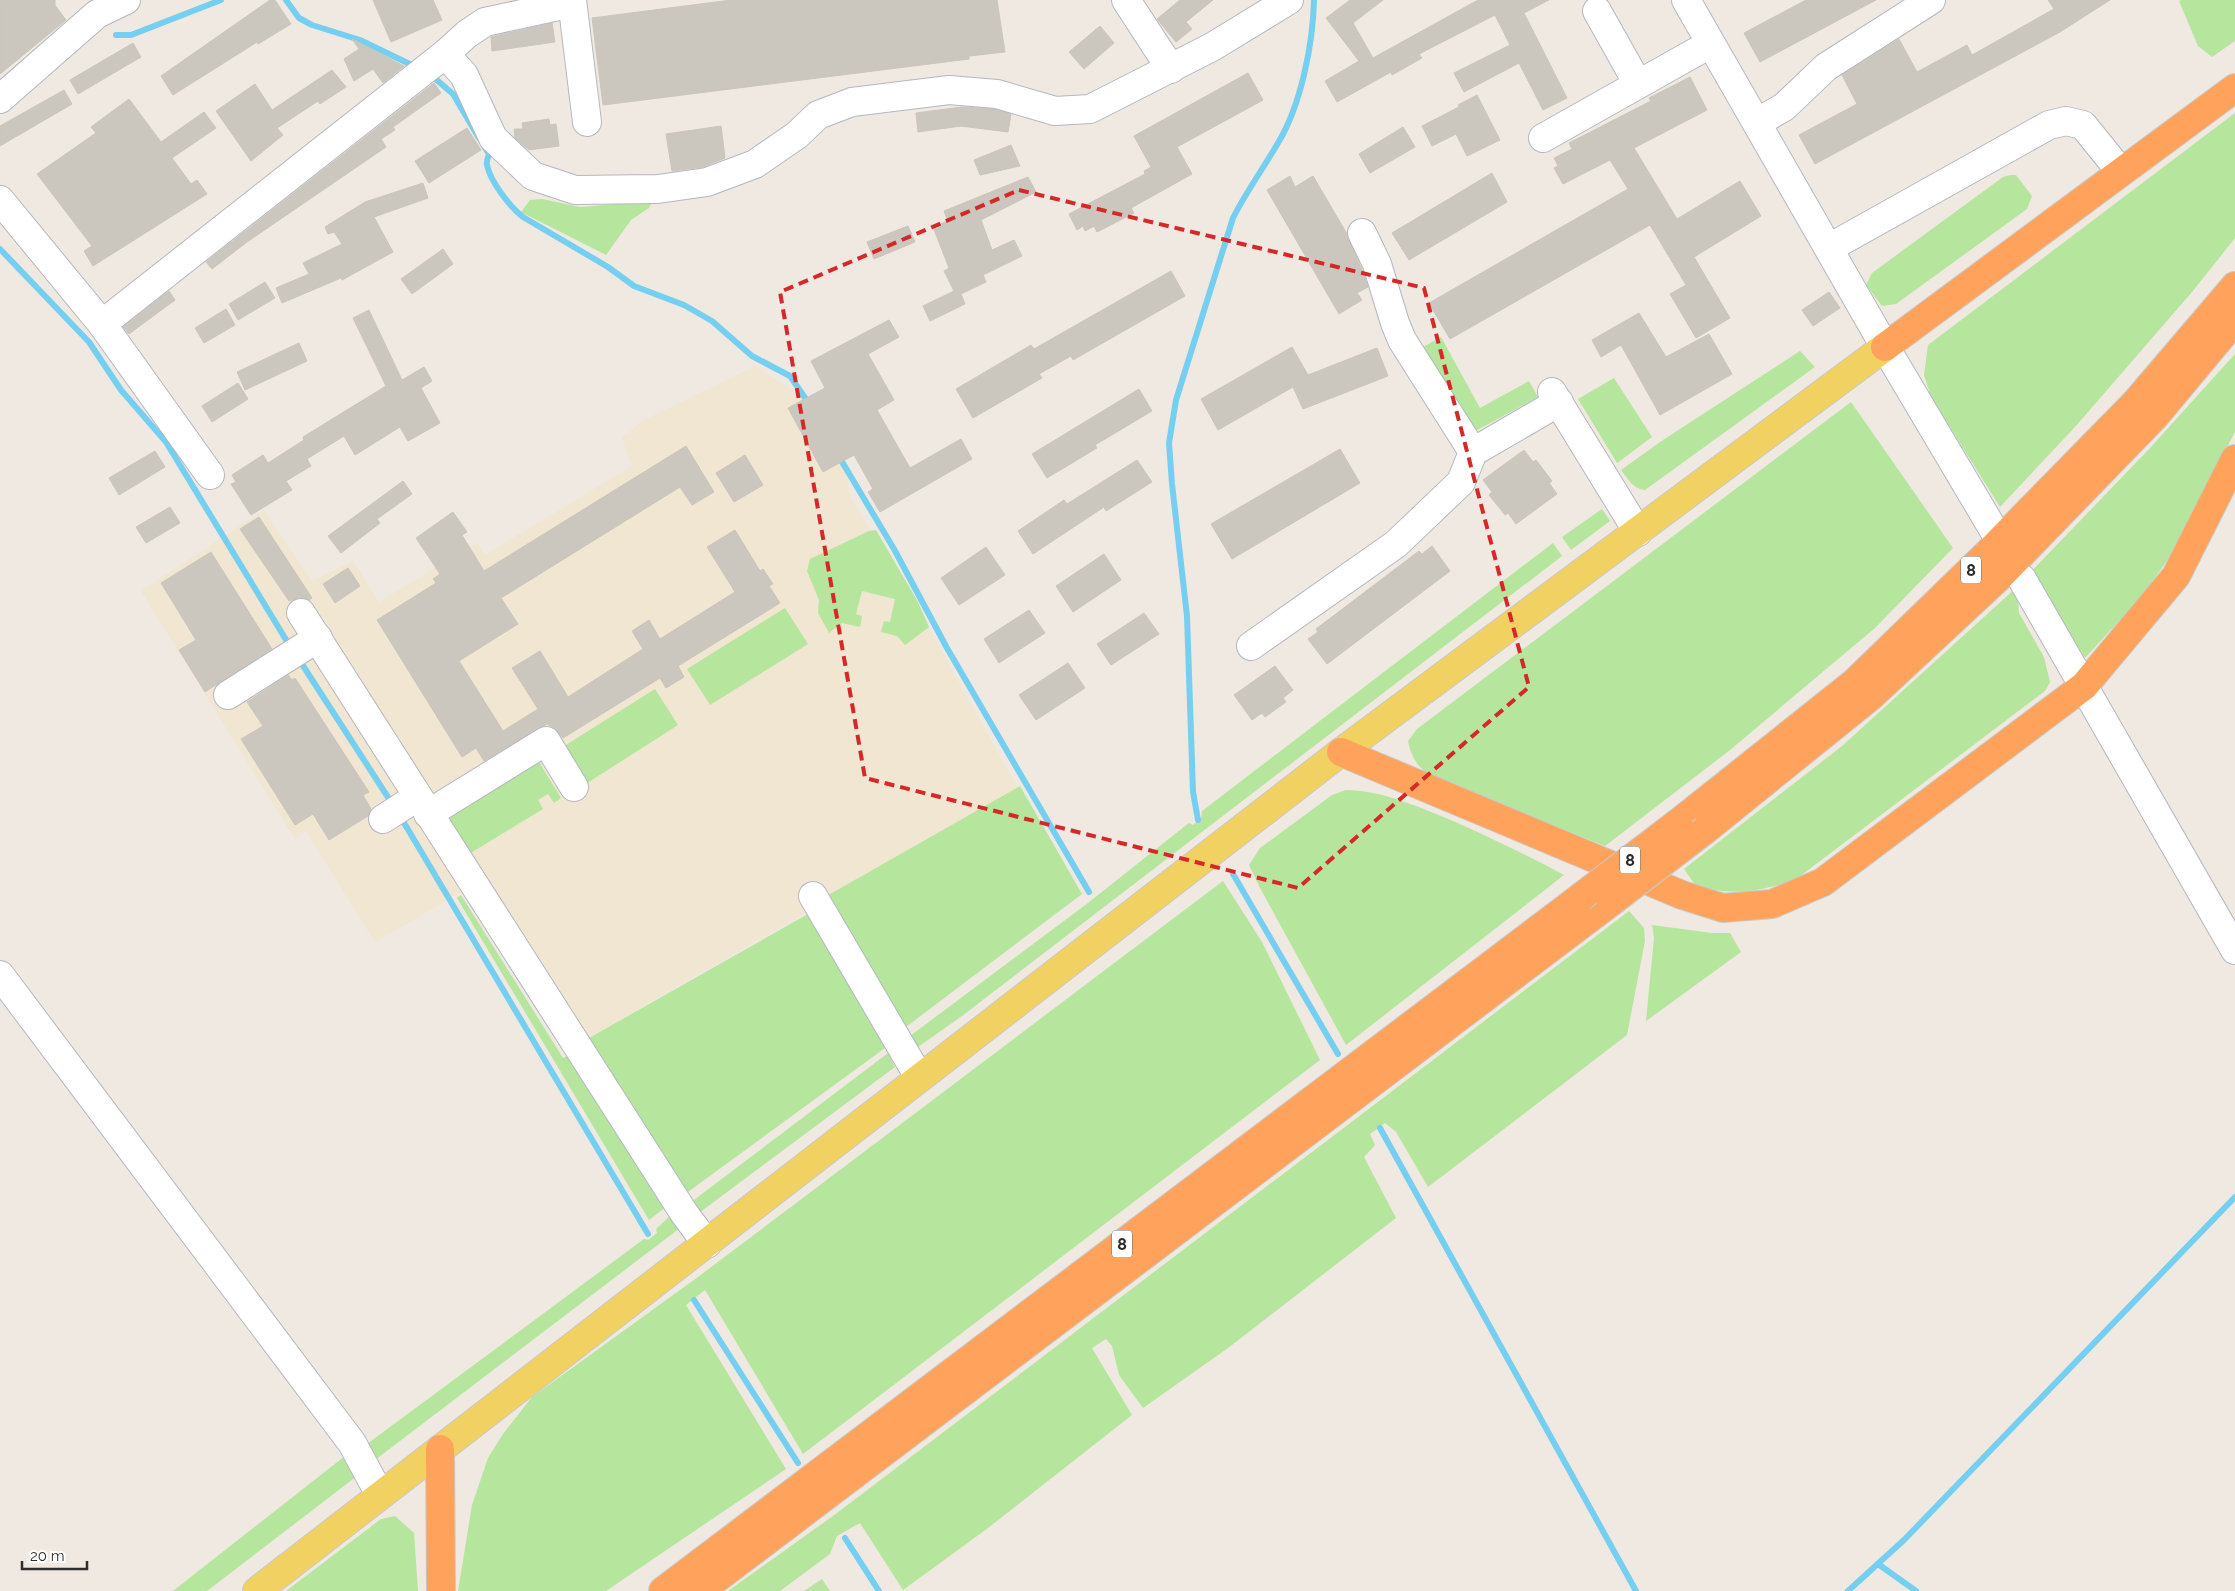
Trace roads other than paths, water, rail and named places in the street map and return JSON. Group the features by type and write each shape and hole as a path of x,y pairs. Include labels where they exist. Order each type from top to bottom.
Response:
{"highway":[{"path":"1885,347 2235,88"},
{"name":"8","path":"663,1591 1678,824 1868,669 1989,552 2136,402 2235,286"},
{"name":"8","path":"700,1591 1611,902 1705,830 1871,696 1992,583 2156,415 2235,320"},
{"path":"1341,752 1682,895 1723,908 1772,904 1823,882 2084,686 2176,576 2235,459"},
{"path":"440,1450 441,1591"}],"main road":[{"path":"257,1591 707,1244 918,1077 1341,752 1885,347"}],"street":[{"path":"0,99 97,14 126,0"},
{"path":"1126,0 1171,69"},
{"path":"445,54 464,75 493,138 533,176 575,190 658,189 707,182 755,164 797,135 818,115 852,102 949,90 997,94 1055,111 1090,109 1212,47 1288,0"},
{"path":"1687,0 1710,44 1758,122 1885,347 1993,529"},
{"path":"1758,122 1784,107 1826,67 1932,0"},
{"path":"102,324 445,54 467,34 486,22 572,1 587,122"},
{"path":"1597,11 1638,84"},
{"path":"1544,138 1710,44"},
{"path":"1829,248 2049,125 2066,121 2083,125 2121,172"},
{"path":"0,200 102,324 210,475"},
{"path":"1362,233 1377,264 1402,340 1473,452"},
{"path":"1251,646 1396,544 1461,482 1473,452 1556,397 1638,532"},
{"path":"2022,579 2235,950"},
{"path":"301,613 303,648 404,810 707,1244"},
{"path":"228,695 303,648"},
{"path":"404,810 546,741 574,787"},
{"path":"813,896 918,1077"},
{"path":"0,975 352,1443 380,1495"}],"waterway":[{"path":"116,35 131,35 221,0"},
{"path":"286,0 299,18 312,25 360,40 418,68"},
{"path":"1198,820 1193,792 1187,616 1169,443 1176,400 1233,218 1286,128 1299,93 1308,55 1314,0"},
{"path":"431,75 453,94 479,138"},
{"path":"484,146 489,154 487,164 496,186 523,217 608,267 634,286 684,305 712,321 752,356 790,376 810,405"},
{"path":"0,249 89,342 121,390 166,442 291,648"},
{"path":"838,455 894,549 947,648 1089,892"},
{"path":"298,658 393,805"},
{"path":"400,816 648,1234"},
{"path":"1233,874 1338,1054"},
{"path":"1380,1128 1636,1591"},
{"path":"1848,1591 1904,1540 2235,1197"},
{"path":"694,1300 798,1463"},
{"path":"845,1538 879,1591"},
{"path":"1878,1564 1916,1591"}]}
